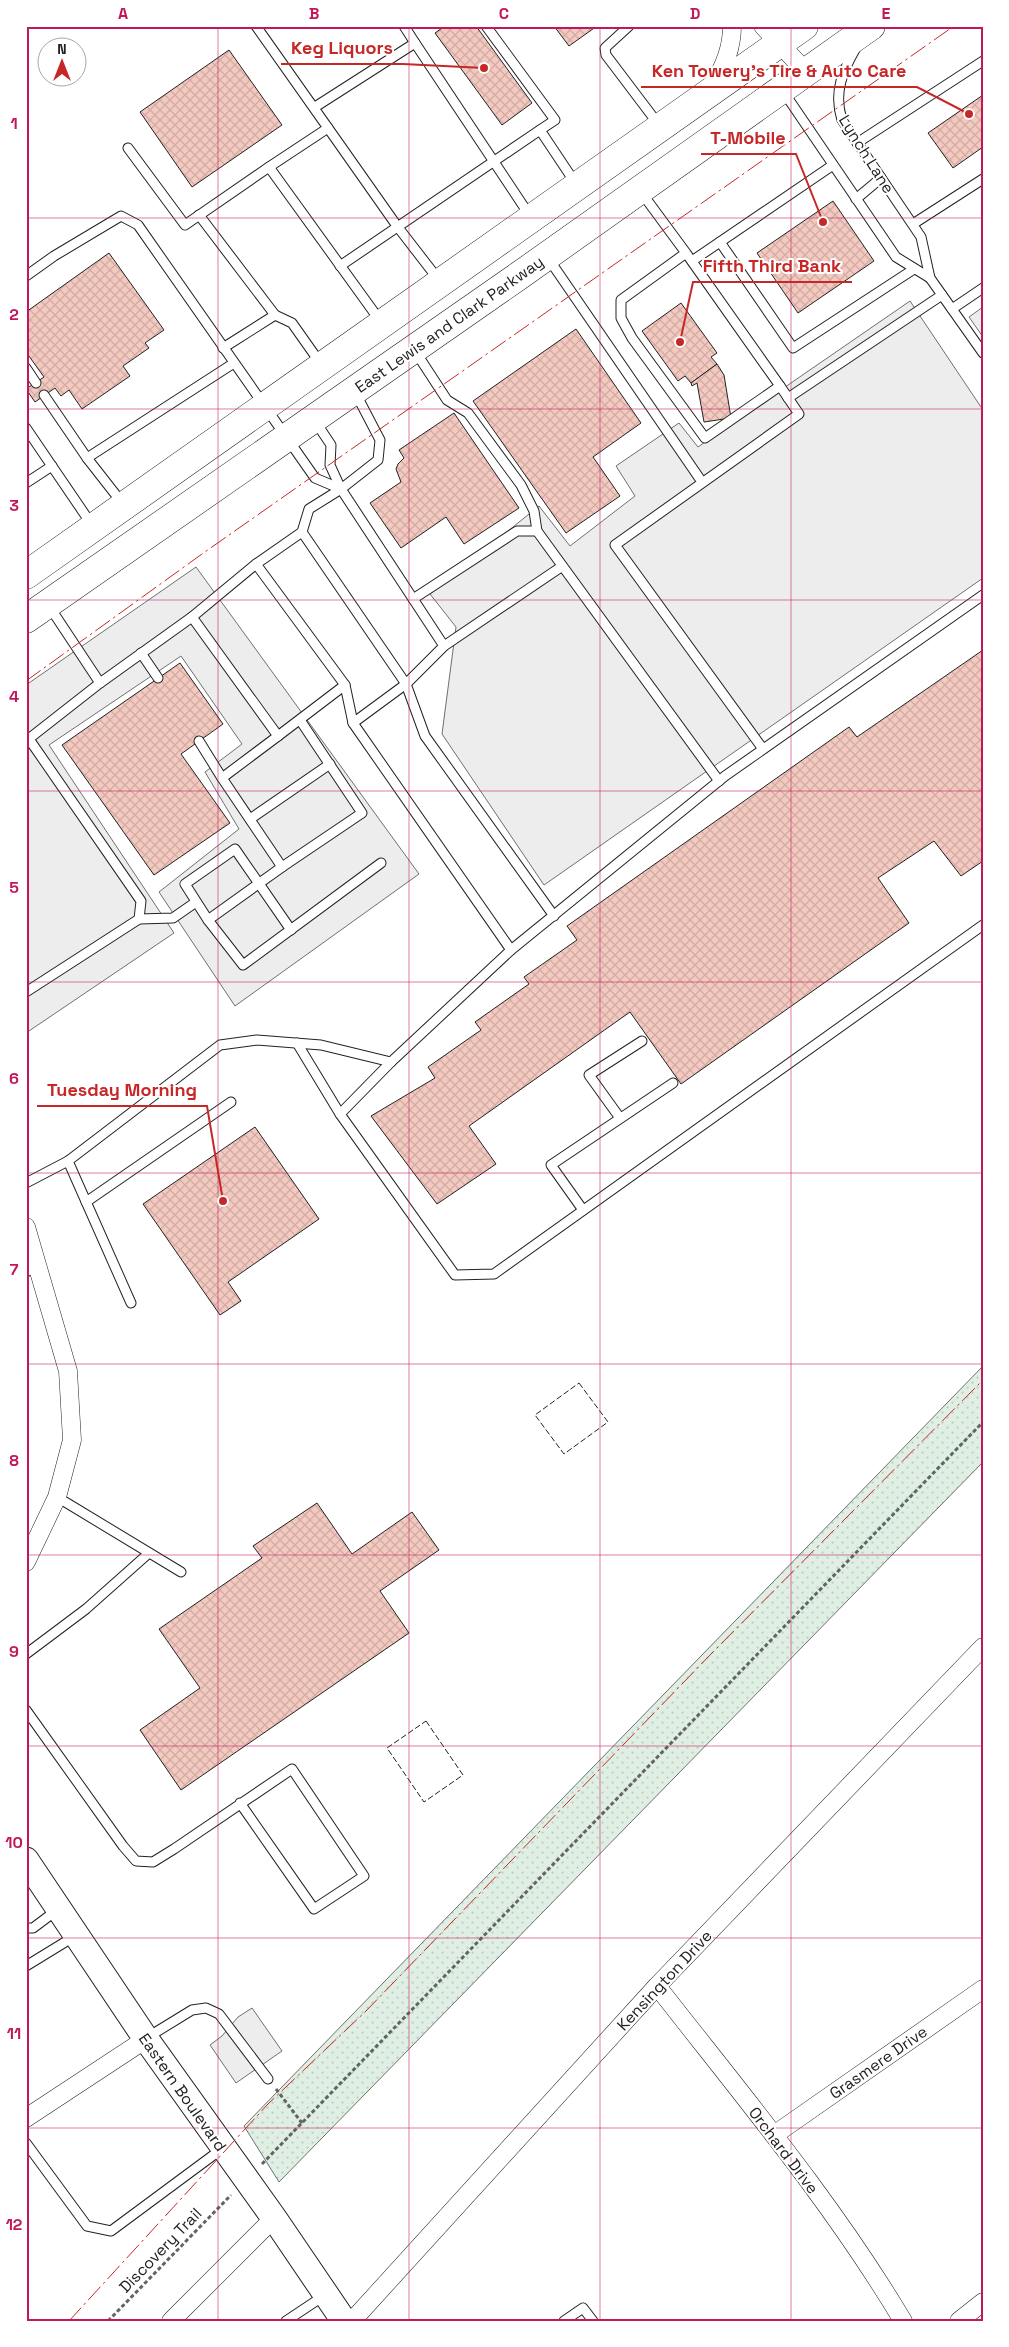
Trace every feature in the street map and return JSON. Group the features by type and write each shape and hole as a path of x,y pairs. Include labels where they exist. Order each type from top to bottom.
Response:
{"main road":[{"path":"26,575 701,100 771,35 804,26"},
{"name":"East Lewis and Clark Parkway","path":"37,611 547,256 870,27"},
{"name":"Eastern Boulevard","path":"26,1860 146,2038 274,2218 344,2321"}],"street":[{"path":"701,100 720,75 726,62 732,26"},
{"path":"771,35 806,72"},
{"path":"26,1227 32,1269 68,1370 72,1440 57,1497 26,1562"},
{"name":"Kensington Drive","path":"352,2321 657,1986 983,1647"},
{"name":"Orchard Drive","path":"657,1986 774,2134 880,2282 903,2321"},
{"name":"Grasmere Drive","path":"774,2134 983,1989"},
{"path":"26,2118 146,2038"},
{"path":"171,2321 274,2218"},
{"path":"959,2321 983,2302"}],"lane":[{"path":"256,26 397,226 441,283"},
{"path":"404,26 532,219"},
{"path":"340,266 555,120 486,26"},
{"path":"629,26 605,48 606,55 661,128"},
{"name":"Lynch Lane","path":"870,27 845,68 837,100 842,120 921,237 930,278"},
{"path":"314,107 415,43"},
{"path":"857,143 983,61"},
{"name":"Lynch Lane","path":"782,90 896,257 930,278 983,353"},
{"path":"128,148 185,225 328,128"},
{"path":"540,130 578,186"},
{"path":"692,261 833,165"},
{"path":"269,167 382,324"},
{"path":"856,199 881,178"},
{"path":"913,224 983,179"},
{"path":"640,189 799,414 615,545 763,749"},
{"path":"199,215 275,315 292,323 322,366"},
{"path":"26,276 54,256 121,216 138,225 315,478 341,489"},
{"path":"720,242 793,348 914,268"},
{"path":"686,252 621,300 621,318 632,338 705,438 780,386"},
{"path":"547,256 702,482"},
{"path":"952,309 983,288"},
{"path":"788,398 942,295"},
{"path":"223,348 275,315"},
{"path":"414,349 447,400 468,413 522,485 534,511 537,531 719,781"},
{"path":"87,458 234,363"},
{"path":"26,368 36,383"},
{"path":"139,919 141,901 28,740 100,683 192,617 256,564 302,532 309,509 341,489 378,460 380,440 354,391"},
{"path":"44,395 87,458 124,506"},
{"path":"314,419 330,445 330,465 341,489 444,646"},
{"path":"26,428 93,527"},
{"path":"26,483 52,466"},
{"path":"413,599 517,531 537,531"},
{"path":"302,532 406,684 425,736 554,916"},
{"path":"256,564 345,685 353,723 511,950"},
{"path":"353,723 406,684 444,646 562,567"},
{"path":"340,1114 392,1062 511,950 719,781 983,595"},
{"path":"37,611 100,683"},
{"path":"192,617 278,736"},
{"path":"141,653 158,678"},
{"path":"222,778 345,685"},
{"path":"208,920 362,813 300,720"},
{"path":"199,741 282,867"},
{"path":"250,819 330,764"},
{"path":"291,930 235,849 184,884 242,965 291,930 381,863"},
{"path":"26,992 139,919 173,918 196,902"},
{"path":"297,1043 340,1114 455,1275 494,1274 983,925"},
{"path":"26,1183 68,1161 220,1045 257,1040 321,1045 392,1062"},
{"path":"620,1118 589,1075 642,1041"},
{"path":"583,1210 551,1164 673,1083"},
{"path":"86,1202 231,1102"},
{"path":"68,1161 131,1303"},
{"path":"57,1497 181,1572"},
{"path":"26,1654 86,1609 149,1553"},
{"path":"26,1710 123,1846 136,1861 153,1862 240,1803 292,1769 364,1876 314,1909 240,1803"},
{"path":"26,1928 33,1928 60,1908"},
{"path":"26,1966 77,1934"},
{"path":"146,2038 192,2010 206,2008 219,2014 268,2078"},
{"path":"26,2143 87,2226 111,2231 223,2148"},
{"path":"286,2321 325,2295"},
{"path":"564,2321 583,2308 593,2321"}],"path":[{"path":"261,2166 983,1422"},
{"path":"268,2078 302,2123"},
{"name":"Discovery Trail","path":"108,2321 229,2197"}],"green space":[{"path":"983,1366 983,1462 279,2182 244,2126"}],"shaded area":[{"path":"910,301 983,410 983,578 544,885 442,734 456,627 430,594 539,506 570,546 635,496 616,466 679,423 698,447"},
{"path":"983,307 983,337 969,317"},
{"path":"196,567 419,874 235,1006 159,892 239,829 205,772 242,744 181,656 49,745 174,933 26,1033 26,685"},
{"path":"252,2008 282,2051 236,2083 210,2045 222,2036 238,2017"}],"building":[{"path":"445,26 476,26 532,103 502,125 435,33"},
{"path":"554,26 597,26 569,46"},
{"path":"229,50 282,125 192,187 140,112"},
{"path":"983,95 983,147 953,168 928,133"},
{"path":"833,201 874,261 798,313 757,253"},
{"path":"109,253 164,330 145,343 149,348 123,366 130,376 82,409 69,390 61,396 55,388 35,402 26,389 44,377 26,352 26,312"},
{"path":"681,303 717,353 711,357 717,364 691,383 685,376 678,381 642,331"},
{"path":"576,329 641,423 593,457 620,496 566,533 473,401"},
{"path":"717,364 724,375 731,418 704,422 697,383 692,386 691,383"},
{"path":"454,413 519,508 464,544 446,517 401,548 370,503 401,482 396,469 404,458 399,450"},
{"path":"983,650 983,861 961,876 934,841 878,878 909,923 681,1084 630,1012 469,1126 496,1164 437,1204 371,1116 435,1078 428,1067 481,1030 475,1022 529,984 524,977 577,940 567,926 849,727 857,737"},
{"path":"180,663 223,724 181,754 230,823 154,875 62,745"},
{"path":"255,1127 319,1219 228,1282 241,1301 220,1315 143,1204"},
{"path":"317,1503 352,1554 412,1512 439,1550 380,1591 409,1633 181,1790 140,1730 200,1688 159,1629 262,1558 253,1546"}],"fence":[{"path":"579,1383 608,1422 564,1454 535,1415 579,1383"},
{"path":"426,1721 463,1775 424,1802 387,1748 426,1721"}],"power":[{"path":"26,681 202,554 954,26"},
{"path":"69,2321 268,2104 366,2011 712,1653 983,1380"}],"place":[{"name":"Keg Liquors","path":"484,68"},
{"name":"Ken Towery’s Tire & Auto Care","path":"969,114"},
{"name":"T-Mobile","path":"823,222"},
{"name":"Fifth Third Bank","path":"680,342"},
{"name":"Tuesday Morning","path":"223,1201"}]}
